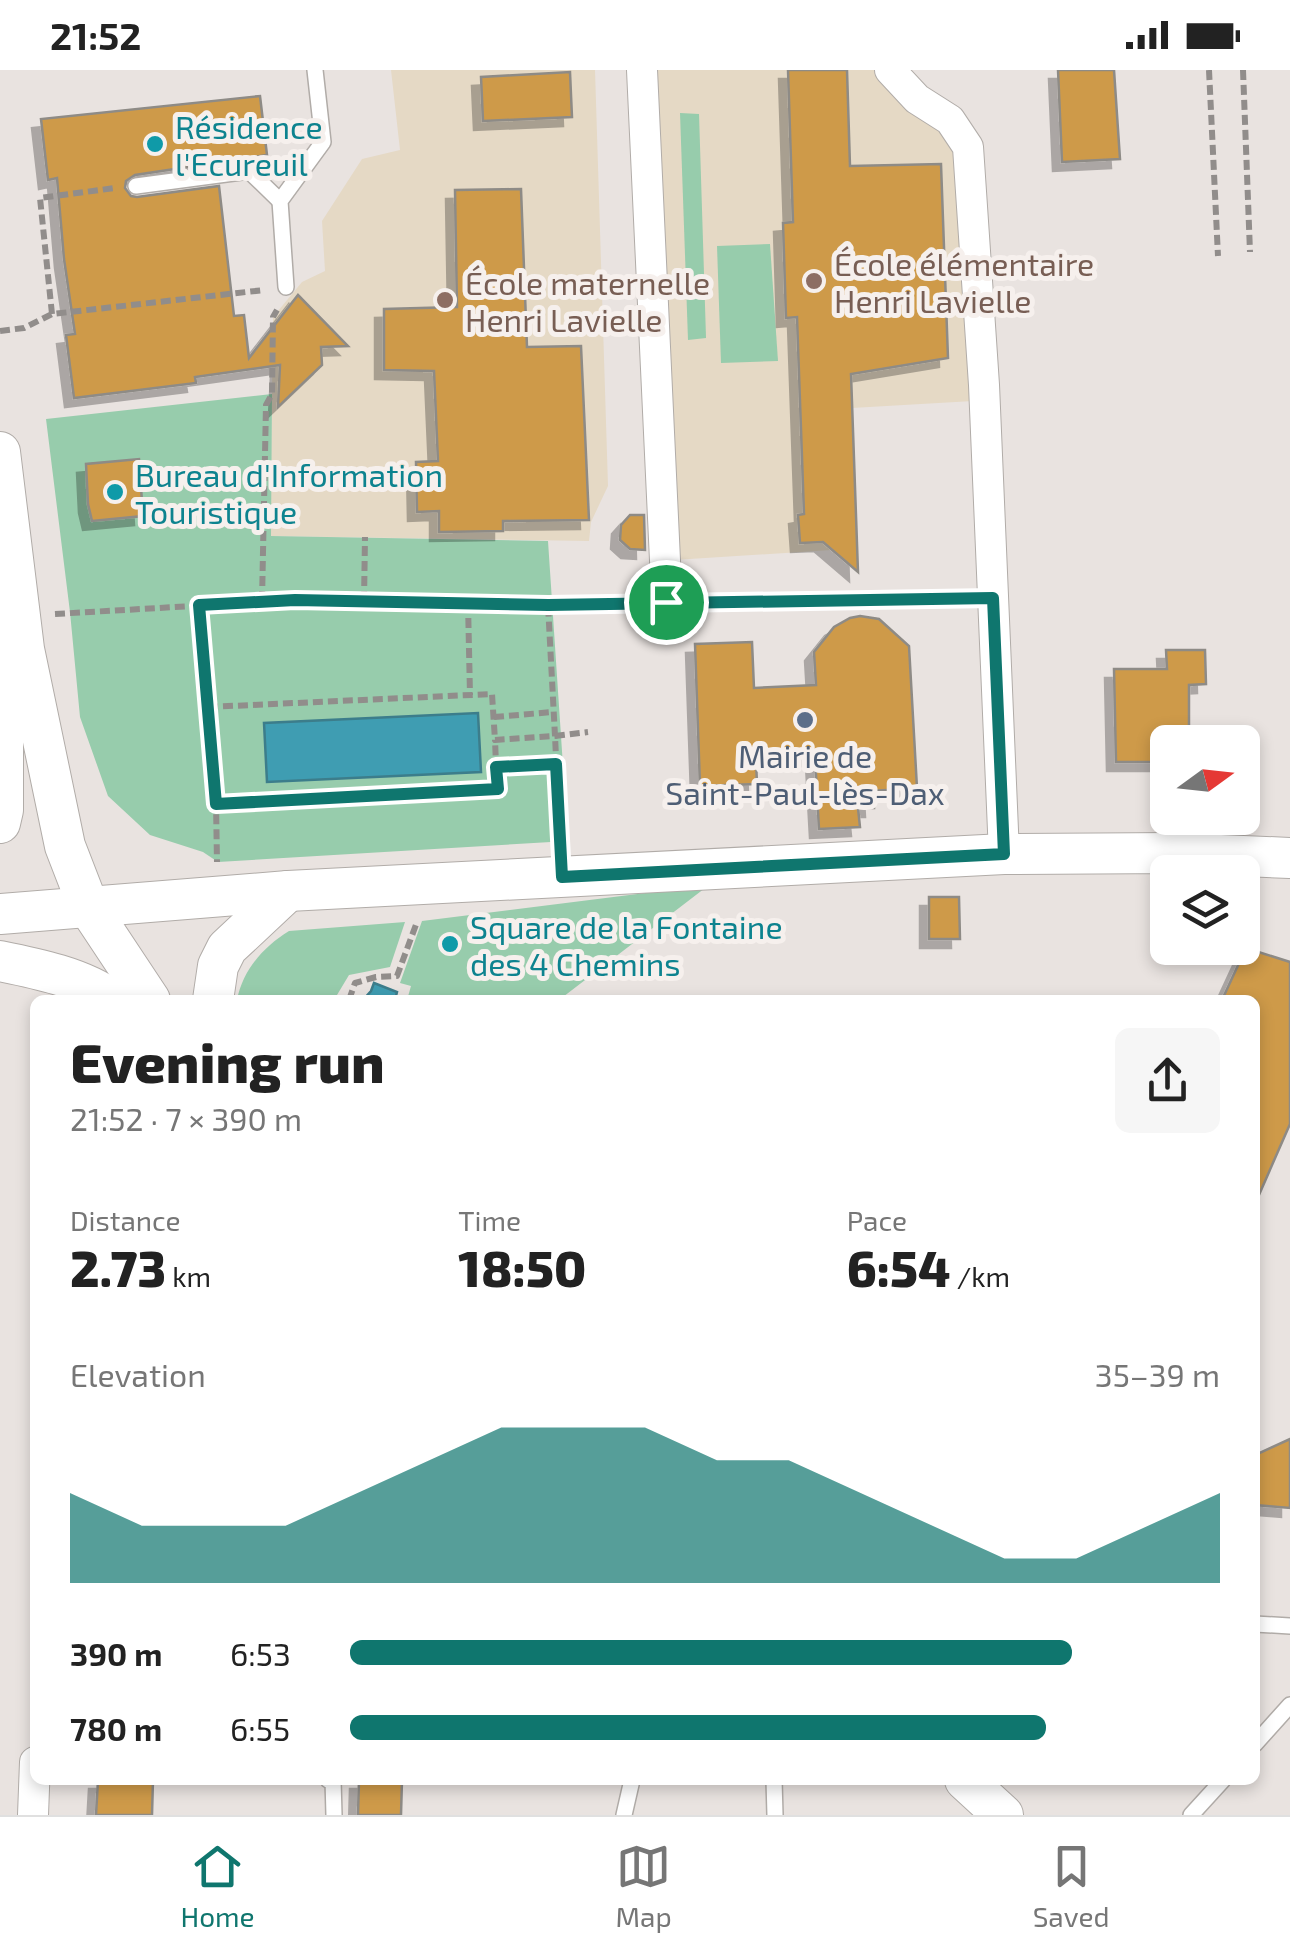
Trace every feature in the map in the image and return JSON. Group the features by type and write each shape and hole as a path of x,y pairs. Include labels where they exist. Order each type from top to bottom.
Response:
{"main road":[{"path":"0,452 12,642 4,810 0,823"},
{"path":"12,642 65,846 89,908 147,995"},
{"path":"0,914 288,891 1004,854 1175,853 1290,858"},
{"path":"214,995 218,966 227,948 288,891"},
{"path":"0,962 38,968 106,995"},
{"path":"971,1785 1003,1815"}],"street":[{"path":"642,70 666,602"},
{"path":"890,70 917,99 950,120 968,148 984,385 1004,854"},
{"path":"33,1815 34,1785"}],"lane":[{"path":"286,287 280,200 323,142 315,70"},
{"path":"136,186 249,171 280,200"},
{"path":"1260,1624 1290,1626"},
{"path":"1260,1738 1290,1705"},
{"path":"331,1785 334,1815"},
{"path":"624,1815 631,1785"},
{"path":"774,1785 775,1815"},
{"path":"1191,1815 1218,1785"}],"path":[{"path":"1209,70 1218,256"},
{"path":"1243,70 1250,252"},
{"path":"52,314 40,198 136,186"},
{"path":"0,331 24,328 52,314 286,287 273,318 272,394 266,406 262,601"},
{"path":"364,601 365,537"},
{"path":"12,642 199,605 262,601 548,605 993,598"},
{"path":"468,603 470,695"},
{"path":"199,605 218,862 204,861"},
{"path":"548,605 562,877"},
{"path":"208,707 492,694 494,717 498,789 216,804"},
{"path":"494,717 554,712"},
{"path":"495,740 588,732"},
{"path":"496,767 556,764"},
{"path":"351,995 355,984 397,976 432,884"}],"shaded area":[{"name":"École maternelle Henri Lavielle","path":"391,70 595,70 608,486 591,522 589,541 270,536 273,317 302,282 325,271 322,221 362,159 400,150"},
{"name":"École élémentaire Henri Lavielle","path":"651,70 879,70 932,120 957,150 973,401 852,408 838,554 832,550 674,560"}],"green space":[{"path":"680,113 699,114 706,338 688,340"},
{"path":"770,244 778,361 721,363 717,246"},
{"path":"272,394 271,536 548,541 568,841 218,862 203,852 150,835 108,796 80,717 46,419"},
{"name":"Square de la Fontaine des 4 Chemins","path":"709,885 566,995 408,995 411,986 400,983 422,921"},
{"path":"405,922 390,967 349,975 337,995 239,995 256,960 289,931"}],"water":[{"path":"478,713 481,772 267,782 264,723"},
{"path":"374,983 397,992 367,995"}],"building":[{"path":"788,70 847,70 850,166 941,164 948,358 851,374 858,572 823,542 800,543 798,515 804,514 797,317 786,318 783,223 793,222"},
{"path":"1058,70 1114,70 1120,159 1062,162"},
{"path":"570,72 572,117 483,121 481,77"},
{"path":"260,96 267,155 135,175 126,181 125,188 137,197 219,186 234,316 244,315 249,358 298,295 348,346 321,347 322,365 278,407 280,365 195,377 196,383 74,398 66,335 75,334 57,178 48,180 41,119"},
{"path":"521,189 527,347 581,346 589,520 503,521 503,531 439,532 439,511 417,512 416,462 438,461 434,371 384,370 384,309 457,307 455,190"},
{"name":"Bureau d'Information Touristique","path":"139,459 143,516 92,521 86,464"},
{"path":"630,515 644,515 645,550 630,549 620,540 621,525"},
{"name":"Mairie de Saint-Paul-lès-Dax","path":"860,616 879,619 909,646 917,788 873,791 874,808 858,808 860,827 819,829 815,757 756,760 757,784 700,786 695,644 752,642 754,688 816,685 814,652 834,627"},
{"path":"1166,650 1205,650 1206,684 1189,685 1189,725 1150,725 1150,762 1116,762 1114,669 1167,669"},
{"path":"929,897 959,897 960,939 929,939"},
{"path":"1260,952 1290,962 1290,1124 1260,1193 1260,995 1224,995 1238,965 1260,965"},
{"path":"1290,1439 1290,1508 1260,1505 1260,1453"},
{"path":"98,1785 153,1785 152,1815 96,1815"},
{"path":"359,1785 402,1785 401,1815 358,1815"}],"place":[{"name":"Résidence l'Ecureuil","path":"155,144"},
{"name":"École élémentaire Henri Lavielle","path":"814,281"},
{"name":"École maternelle Henri Lavielle","path":"445,300"},
{"name":"Bureau d'Information Touristique","path":"115,492"},
{"name":"Mairie de Saint-Paul-lès-Dax","path":"805,720"},
{"name":"Square de la Fontaine des 4 Chemins","path":"450,944"}],"route":[{"path":"993,598 1004,854 562,877 556,764 496,767 498,789 216,804 199,605 295,600 548,605 666,602 993,598"}]}
